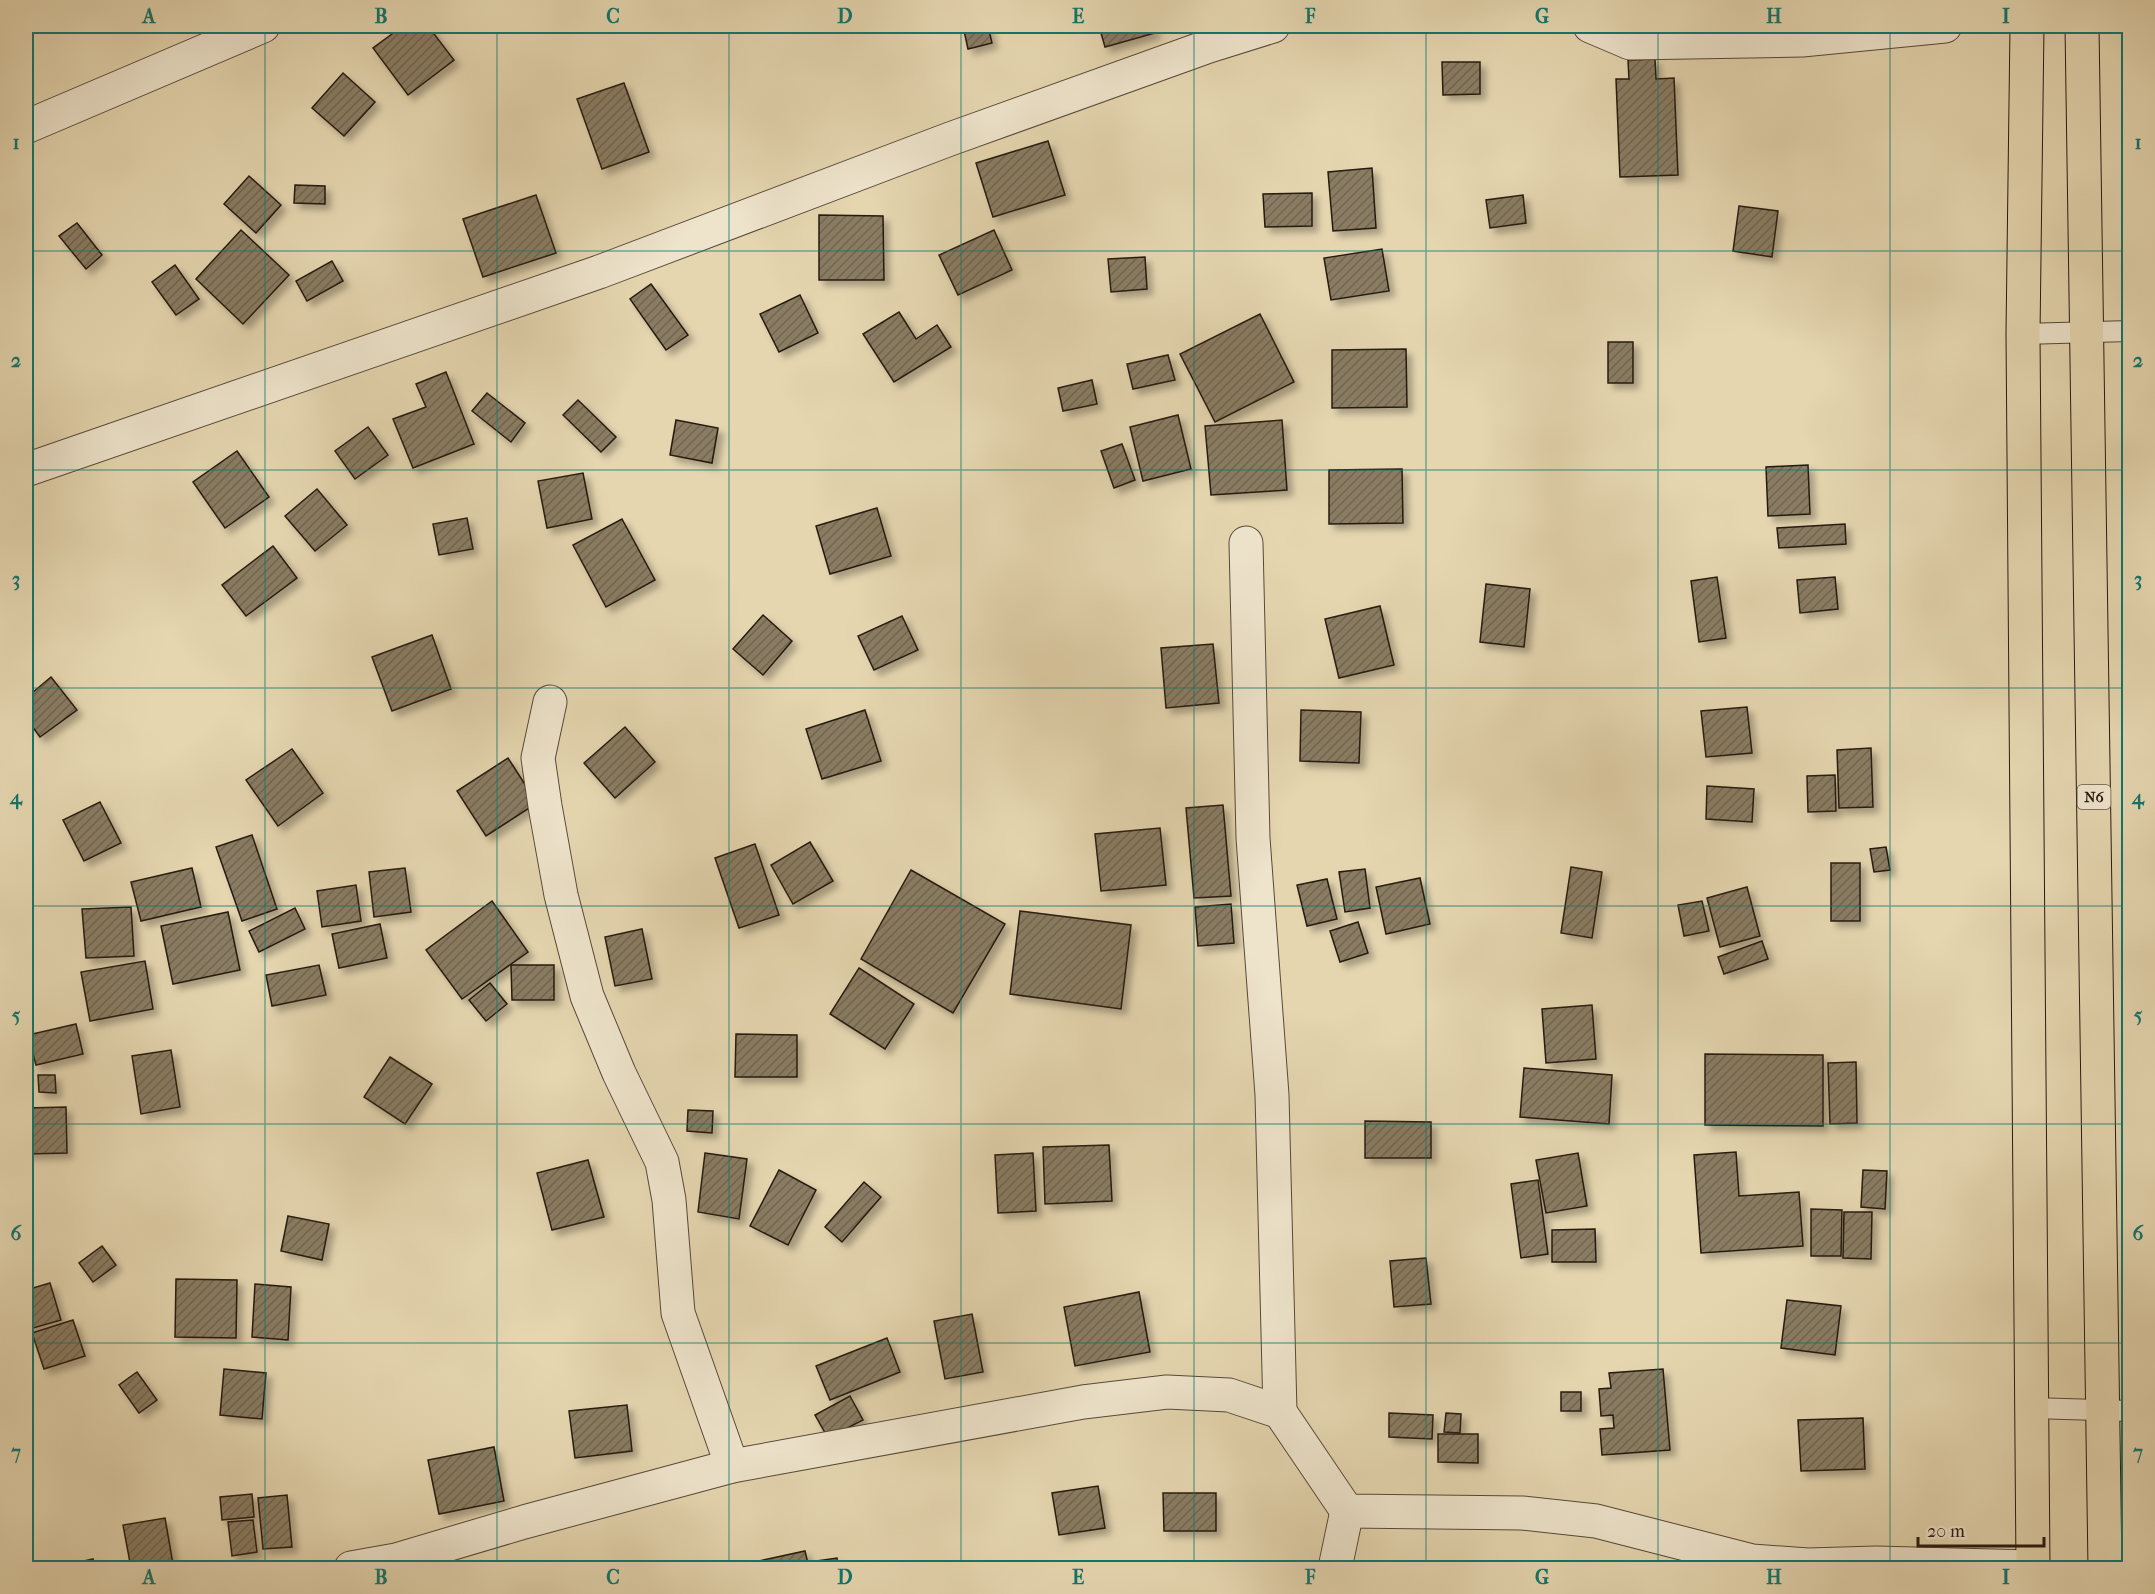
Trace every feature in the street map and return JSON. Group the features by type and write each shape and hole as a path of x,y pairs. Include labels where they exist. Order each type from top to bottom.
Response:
{"highway":[{"path":"2027,26 2023,334 2033,1568"},
{"name":"N6","path":"2082,26 2087,333 2117,1410 2105,1569"}],"street":[{"path":"26,127 263,26"},
{"path":"26,470 599,272 950,139 1209,46 1273,26"},
{"path":"1590,26 1630,43 1802,40 1946,26"},
{"path":"1246,543 1253,838 1272,1095 1280,1412 1347,1511 1335,1569"},
{"path":"550,702 538,758 561,895 587,996 619,1073 662,1162 669,1200 678,1313 732,1466"},
{"path":"351,1569 397,1564 524,1522 732,1466 1083,1402 1167,1392 1229,1395 1280,1412"},
{"path":"1347,1511 1522,1513 1596,1521 1752,1561 1808,1565 1876,1563 2033,1568"}],"lane":[{"path":"2023,334 2130,331"},
{"path":"2031,1408 2117,1410"}],"building":[{"path":"403,26 428,26 454,60 408,95 373,48"},
{"path":"963,26 988,26 992,43 968,49"},
{"path":"1099,26 1153,26 1155,33 1105,47"},
{"path":"1655,59 1656,79 1674,78 1678,175 1620,177 1616,79 1629,79 1628,60"},
{"path":"1442,62 1480,62 1480,94 1443,95"},
{"path":"343,73 375,102 344,136 312,108"},
{"path":"624,83 649,152 602,169 577,99"},
{"path":"1048,141 1065,195 993,217 976,163"},
{"path":"1372,168 1376,228 1333,231 1328,172"},
{"path":"249,176 281,205 256,233 224,204"},
{"path":"295,185 325,186 325,204 294,203"},
{"path":"1312,193 1312,226 1265,227 1263,194"},
{"path":"536,195 556,253 483,277 463,219"},
{"path":"1523,195 1526,223 1490,228 1486,200"},
{"path":"1739,206 1778,211 1772,257 1733,251"},
{"path":"819,215 883,216 884,280 819,280"},
{"path":"77,223 102,255 86,269 59,236"},
{"path":"241,230 289,275 243,324 196,279"},
{"path":"994,230 1012,270 958,295 939,255"},
{"path":"1382,249 1389,291 1331,300 1324,258"},
{"path":"1145,257 1147,289 1111,292 1108,259"},
{"path":"332,261 343,281 307,301 296,281"},
{"path":"175,265 199,299 176,315 152,282"},
{"path":"651,284 688,335 666,350 630,299"},
{"path":"800,295 818,333 779,352 760,314"},
{"path":"899,312 916,339 937,325 951,347 894,382 863,334"},
{"path":"1260,314 1294,382 1215,422 1180,354"},
{"path":"1608,342 1633,342 1633,383 1608,383"},
{"path":"1406,349 1407,407 1332,408 1332,350"},
{"path":"1168,355 1175,380 1133,389 1127,364"},
{"path":"446,372 474,444 413,468 393,419 426,407 416,384"},
{"path":"1092,380 1097,404 1063,411 1058,388"},
{"path":"487,393 525,423 511,442 472,411"},
{"path":"578,400 616,437 601,452 563,415"},
{"path":"1178,415 1191,469 1143,481 1130,427"},
{"path":"676,420 718,428 712,463 670,455"},
{"path":"1282,420 1287,490 1211,495 1205,426"},
{"path":"368,427 388,455 355,479 335,451"},
{"path":"1122,444 1135,480 1114,488 1101,451"},
{"path":"237,451 269,497 225,528 193,482"},
{"path":"1808,465 1810,514 1768,516 1766,467"},
{"path":"1402,469 1403,523 1329,524 1329,470"},
{"path":"583,473 592,519 547,528 538,481"},
{"path":"317,489 347,525 315,551 285,516"},
{"path":"877,508 891,556 830,574 816,526"},
{"path":"467,518 473,549 439,555 433,524"},
{"path":"622,519 655,580 606,607 573,545"},
{"path":"1845,524 1846,544 1779,548 1777,528"},
{"path":"273,546 297,578 246,616 222,585"},
{"path":"1717,577 1726,638 1699,642 1691,581"},
{"path":"1835,577 1838,609 1800,613 1797,580"},
{"path":"1486,584 1530,589 1524,647 1480,642"},
{"path":"1380,606 1394,665 1339,678 1325,619"},
{"path":"763,615 792,641 763,675 733,649"},
{"path":"902,616 918,650 874,670 858,636"},
{"path":"432,635 451,689 392,711 372,657"},
{"path":"1213,644 1219,703 1166,708 1161,648"},
{"path":"51,677 77,710 40,737 26,718 26,698"},
{"path":"1747,707 1752,753 1706,757 1701,711"},
{"path":"865,710 881,761 822,779 806,729"},
{"path":"1301,710 1361,712 1359,763 1300,761"},
{"path":"625,727 655,762 615,798 584,763"},
{"path":"1871,748 1873,807 1839,808 1837,750"},
{"path":"292,749 323,793 278,826 246,780"},
{"path":"508,758 537,803 486,836 457,791"},
{"path":"1835,775 1836,811 1808,812 1807,776"},
{"path":"1707,786 1754,789 1752,822 1706,819"},
{"path":"100,802 121,843 84,861 63,820"},
{"path":"1223,805 1231,896 1194,898 1186,808"},
{"path":"1160,828 1166,885 1101,891 1095,834"},
{"path":"252,835 277,909 242,921 216,847"},
{"path":"810,842 833,881 793,904 771,865"},
{"path":"755,844 779,915 739,928 715,858"},
{"path":"1886,847 1890,870 1874,872 1870,849"},
{"path":"1831,863 1860,863 1860,921 1831,921"},
{"path":"1571,867 1602,872 1592,938 1561,933"},
{"path":"192,868 201,907 141,921 131,882"},
{"path":"405,868 411,912 374,917 369,872"},
{"path":"1365,869 1370,908 1345,912 1339,872"},
{"path":"911,870 1005,924 953,1013 861,959"},
{"path":"1420,878 1430,924 1386,934 1376,887"},
{"path":"1327,879 1337,919 1307,926 1297,885"},
{"path":"356,885 361,921 322,927 317,891"},
{"path":"1747,887 1760,936 1720,947 1707,898"},
{"path":"492,901 528,952 462,999 426,950"},
{"path":"1702,901 1709,931 1684,936 1678,905"},
{"path":"1231,904 1234,943 1198,946 1195,907"},
{"path":"131,907 134,956 86,958 82,909"},
{"path":"295,908 305,929 259,952 249,931"},
{"path":"1020,911 1131,925 1121,1009 1010,994"},
{"path":"228,912 240,970 173,984 161,926"},
{"path":"1358,922 1368,953 1340,962 1330,931"},
{"path":"380,924 387,958 339,968 332,934"},
{"path":"642,929 652,979 615,986 605,937"},
{"path":"1762,941 1768,959 1724,974 1718,957"},
{"path":"145,961 153,1009 90,1021 81,972"},
{"path":"319,965 326,995 272,1006 266,975"},
{"path":"511,965 554,965 554,1000 512,1000"},
{"path":"859,968 914,1004 885,1049 830,1014"},
{"path":"490,983 507,1004 486,1021 469,1000"},
{"path":"1592,1005 1596,1059 1546,1063 1542,1009"},
{"path":"76,1024 83,1054 36,1065 28,1035"},
{"path":"736,1034 797,1035 797,1077 735,1077"},
{"path":"171,1050 180,1107 141,1114 132,1056"},
{"path":"1705,1054 1823,1055 1823,1126 1705,1125"},
{"path":"390,1057 432,1084 405,1124 364,1097"},
{"path":"1856,1062 1857,1123 1830,1124 1828,1063"},
{"path":"1524,1068 1612,1075 1609,1124 1520,1117"},
{"path":"38,1075 55,1075 56,1093 39,1092"},
{"path":"66,1107 67,1153 26,1154 26,1108"},
{"path":"688,1110 713,1111 712,1133 687,1131"},
{"path":"1365,1121 1431,1122 1431,1158 1365,1158"},
{"path":"1109,1145 1112,1201 1045,1204 1043,1147"},
{"path":"1736,1152 1739,1196 1799,1192 1803,1246 1701,1253 1694,1155"},
{"path":"705,1153 747,1159 739,1219 698,1212"},
{"path":"1033,1153 1036,1211 998,1213 995,1155"},
{"path":"1578,1153 1587,1206 1546,1213 1536,1160"},
{"path":"588,1160 604,1217 552,1230 537,1173"},
{"path":"779,1170 816,1190 788,1245 750,1226"},
{"path":"1863,1170 1887,1171 1885,1209 1861,1207"},
{"path":"1538,1180 1548,1254 1521,1258 1511,1184"},
{"path":"864,1182 881,1197 842,1242 825,1227"},
{"path":"1811,1209 1842,1210 1841,1256 1811,1256"},
{"path":"1844,1212 1872,1212 1871,1259 1843,1258"},
{"path":"288,1216 329,1224 322,1260 281,1251"},
{"path":"1595,1229 1596,1262 1552,1262 1552,1230"},
{"path":"102,1246 116,1265 93,1282 79,1263"},
{"path":"1426,1258 1431,1304 1394,1307 1390,1261"},
{"path":"176,1279 237,1280 236,1338 175,1337"},
{"path":"50,1283 61,1320 26,1330 26,1290"},
{"path":"255,1284 291,1287 288,1340 252,1337"},
{"path":"1139,1292 1150,1352 1075,1366 1064,1307"},
{"path":"1787,1300 1841,1306 1835,1355 1781,1348"},
{"path":"972,1314 983,1372 945,1379 934,1321"},
{"path":"73,1320 85,1356 44,1369 32,1333"},
{"path":"887,1338 900,1372 830,1400 816,1366"},
{"path":"224,1369 266,1373 262,1419 220,1415"},
{"path":"1663,1369 1670,1450 1602,1455 1600,1429 1614,1428 1613,1415 1601,1416 1599,1389 1611,1388 1609,1373"},
{"path":"137,1372 157,1400 139,1413 119,1385"},
{"path":"1561,1392 1581,1392 1581,1411 1561,1411"},
{"path":"850,1396 863,1420 828,1438 815,1415"},
{"path":"627,1405 632,1451 575,1458 569,1411"},
{"path":"1389,1413 1433,1415 1432,1439 1389,1437"},
{"path":"1446,1413 1461,1414 1460,1433 1444,1432"},
{"path":"1863,1418 1865,1469 1801,1471 1798,1420"},
{"path":"1438,1434 1478,1434 1478,1463 1438,1462"},
{"path":"494,1447 504,1501 439,1514 428,1460"},
{"path":"1098,1486 1105,1528 1059,1535 1052,1493"},
{"path":"1163,1493 1216,1493 1216,1531 1164,1531"},
{"path":"252,1494 254,1517 222,1520 220,1497"},
{"path":"287,1495 292,1547 263,1549 258,1498"},
{"path":"165,1518 173,1564 131,1568 123,1525"},
{"path":"253,1520 257,1552 232,1556 228,1522"},
{"path":"805,1551 809,1568 736,1568 736,1566"},
{"path":"837,1558 838,1568 818,1568 817,1561"},
{"path":"93,1559 96,1568 53,1568"}]}
